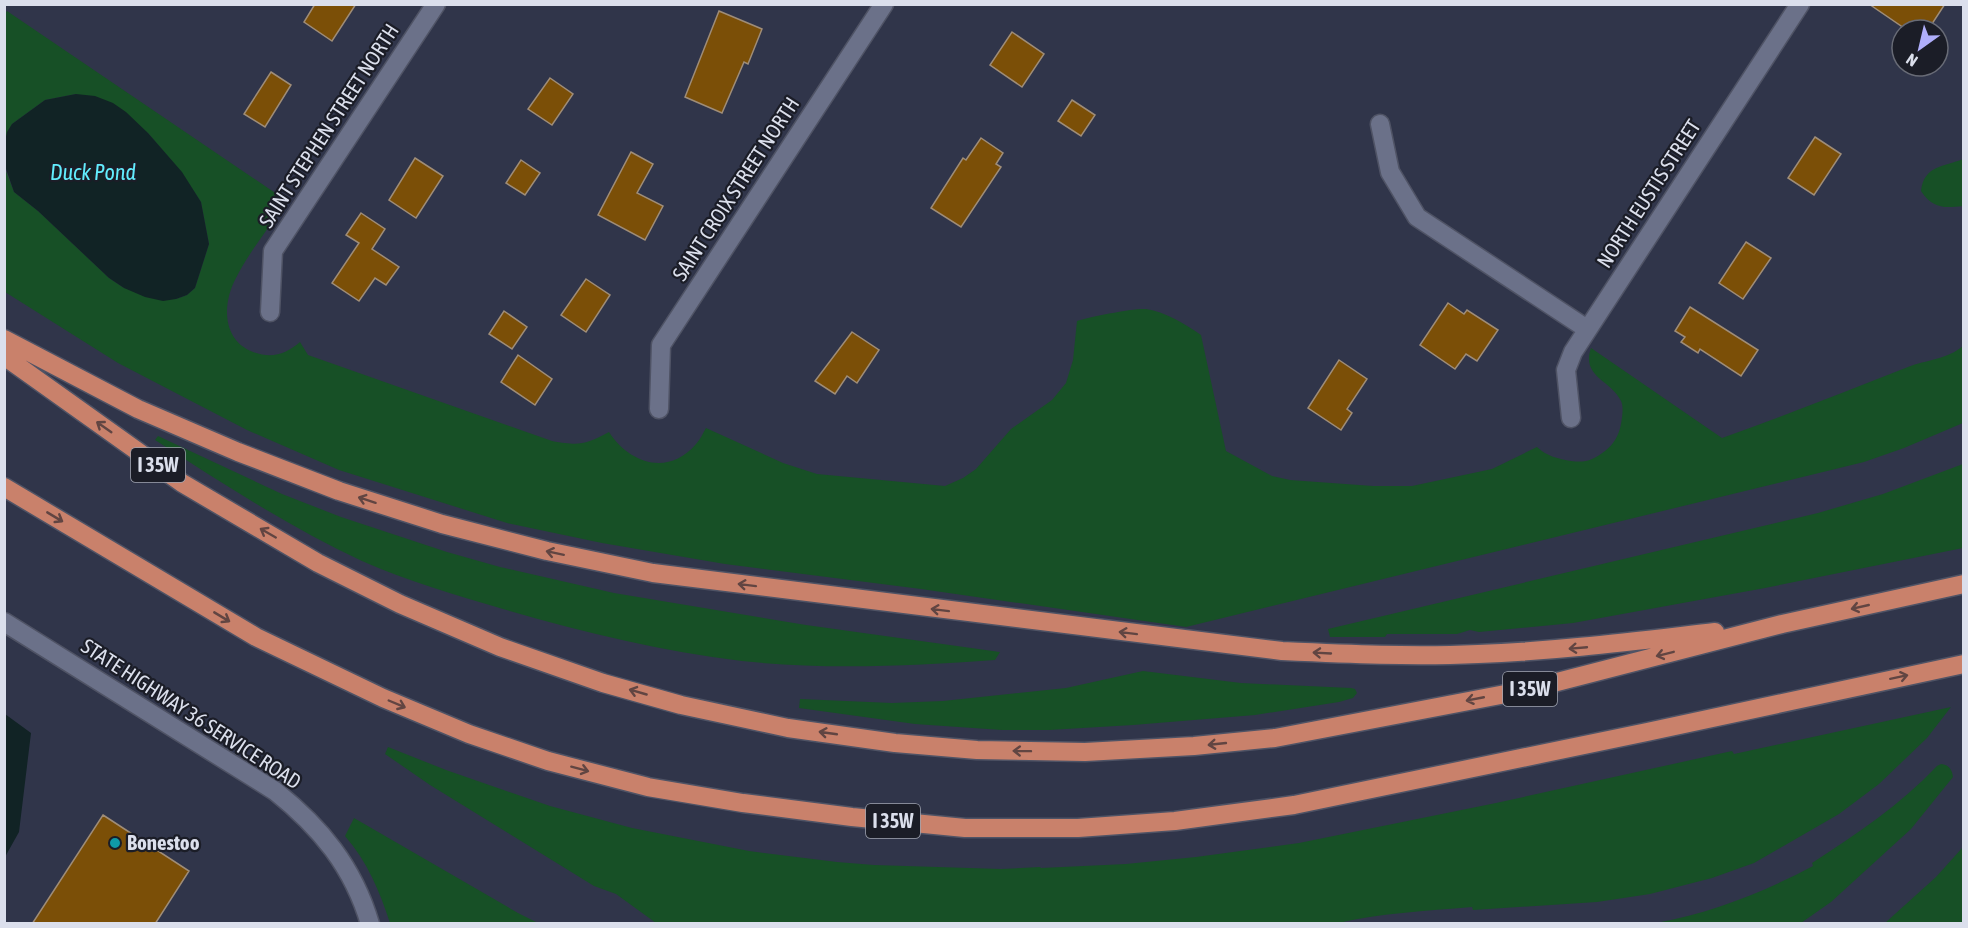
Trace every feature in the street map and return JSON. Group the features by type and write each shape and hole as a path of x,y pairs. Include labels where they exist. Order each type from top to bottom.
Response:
{"highway":[{"path":"4,339 138,409 238,452 339,490 442,524 547,551 653,573 1282,651 1380,656 1478,654 1576,648 1782,624"},
{"name":"I 35W","path":"4,356 182,483 318,562 400,604 500,647 603,682 681,705 788,728 896,743 977,750 1085,752 1194,746 1275,738 1526,690 1782,624 1964,584"},
{"name":"I 35W","path":"4,487 256,637 383,698 469,734 548,761 648,787 852,818 976,828 1078,828 1175,821 1294,805 1964,664"}],"street":[{"name":"SAINT STEPHEN STREET NORTH","path":"270,312 273,251 436,4"},
{"name":"SAINT CROIX STREET NORTH","path":"659,409 661,345 884,4"},
{"name":"NORTH EUSTIS STREET","path":"1571,418 1566,370 1573,352 1800,4"},
{"path":"1380,124 1390,172 1417,217 1587,329"},
{"name":"STATE HIGHWAY 36 SERVICE ROAD","path":"4,622 275,791 301,812 327,839 349,871 365,906 370,924"}],"green space":[{"path":"7,11 287,201 247,258 231,288 227,310 230,330 243,346 253,352 273,355 289,350 300,342 308,355 552,441 569,444 582,443 609,432 627,452 650,462 661,463 685,454 706,428 783,463 817,474 945,486 976,469 1011,429 1052,400 1066,383 1073,360 1077,321 1140,309 1168,316 1201,335 1226,451 1272,476 1290,480 1373,486 1412,486 1492,469 1537,447 1549,455 1566,460 1581,462 1593,459 1616,439 1623,410 1616,394 1593,372 1589,358 1591,348 1722,438 1908,367 1944,357 1963,346 1963,423 1864,462 1186,627 725,564 602,543 507,523 339,470 247,430 118,363 5,292 4,166 14,192 38,211 109,278 124,288 176,299 187,295 195,288 209,244 201,202 181,172 148,133 76,94 45,100 12,124 5,141 4,15"},
{"path":"1963,159 1963,206 1939,206 1925,197 1921,191 1926,176 1936,168"},
{"path":"158,436 282,494 341,517 500,567 614,593 806,625 1000,652 995,660 932,664 836,666 773,664 682,652 562,625 432,587 362,561 308,534 231,488 155,440"},
{"path":"1963,464 1963,548 1765,588 1573,623 1479,632 1470,630 1457,634 1330,637 1328,629 1818,513 1883,494"},
{"path":"1143,671 1241,683 1351,688 1357,693 1353,698 1339,702 1255,715 1049,730 1002,730 915,724 799,708 800,699 892,703 943,701 1066,688"},
{"path":"1951,707 1927,738 1879,784 1839,814 1754,863 1712,878 1650,894 1597,902 1420,911 1368,917 1334,924 656,923 616,894 594,886 430,785 385,754 388,747 550,806 632,828 749,851 874,865 1041,868 1126,864 1299,843"},
{"path":"1941,764 1950,768 1953,777 1911,829 1831,902 1801,923 1656,923 1697,914 1737,900 1813,866 1812,863 1862,830"},
{"path":"354,818 538,923 390,923 372,877 345,836"},
{"path":"1963,847 1963,923 1885,923 1936,877"}],"water":[{"name":"Duck Pond","path":"76,94 95,96 113,103 126,112 182,172 201,202 209,244 195,288 187,295 163,301 145,297 124,288 109,278 38,211 14,192 5,166 5,141 12,124 45,100"},
{"path":"5,714 31,733 19,832 5,857"}],"building":[{"path":"315,4 356,4 332,41 304,22"},
{"path":"1869,4 1945,4 1936,18 1890,18"},
{"path":"719,11 762,29 748,64 744,62 722,113 685,97"},
{"path":"1012,32 1044,54 1022,87 990,65"},
{"path":"271,72 291,85 265,127 244,114"},
{"path":"550,78 573,94 552,125 528,109"},
{"path":"1072,100 1095,115 1081,136 1058,121"},
{"path":"1815,137 1841,154 1814,195 1788,178"},
{"path":"981,138 1003,153 996,164 1001,167 961,227 931,208 963,158 966,160"},
{"path":"631,152 653,164 637,193 663,206 645,240 598,215"},
{"path":"415,158 443,176 416,218 389,200"},
{"path":"521,160 540,173 525,195 506,183"},
{"path":"361,213 385,229 372,249 399,267 386,285 375,278 359,301 332,283 359,243 346,235"},
{"path":"1746,242 1771,258 1743,299 1719,283"},
{"path":"586,279 610,295 586,332 561,315"},
{"path":"1448,303 1464,314 1467,310 1498,330 1477,361 1466,354 1455,369 1420,345"},
{"path":"1690,307 1758,350 1741,376 1700,349 1698,353 1681,342 1685,337 1675,331"},
{"path":"504,311 527,327 512,349 489,334"},
{"path":"852,332 879,350 857,383 847,376 835,394 815,381"},
{"path":"518,355 552,379 535,405 501,382"},
{"path":"1339,360 1367,379 1347,409 1352,413 1341,430 1308,408"},
{"name":"Bonestoo","path":"103,815 189,871 155,924 32,924"}],"place":[{"name":"Bonestoo","path":"115,843"}]}
